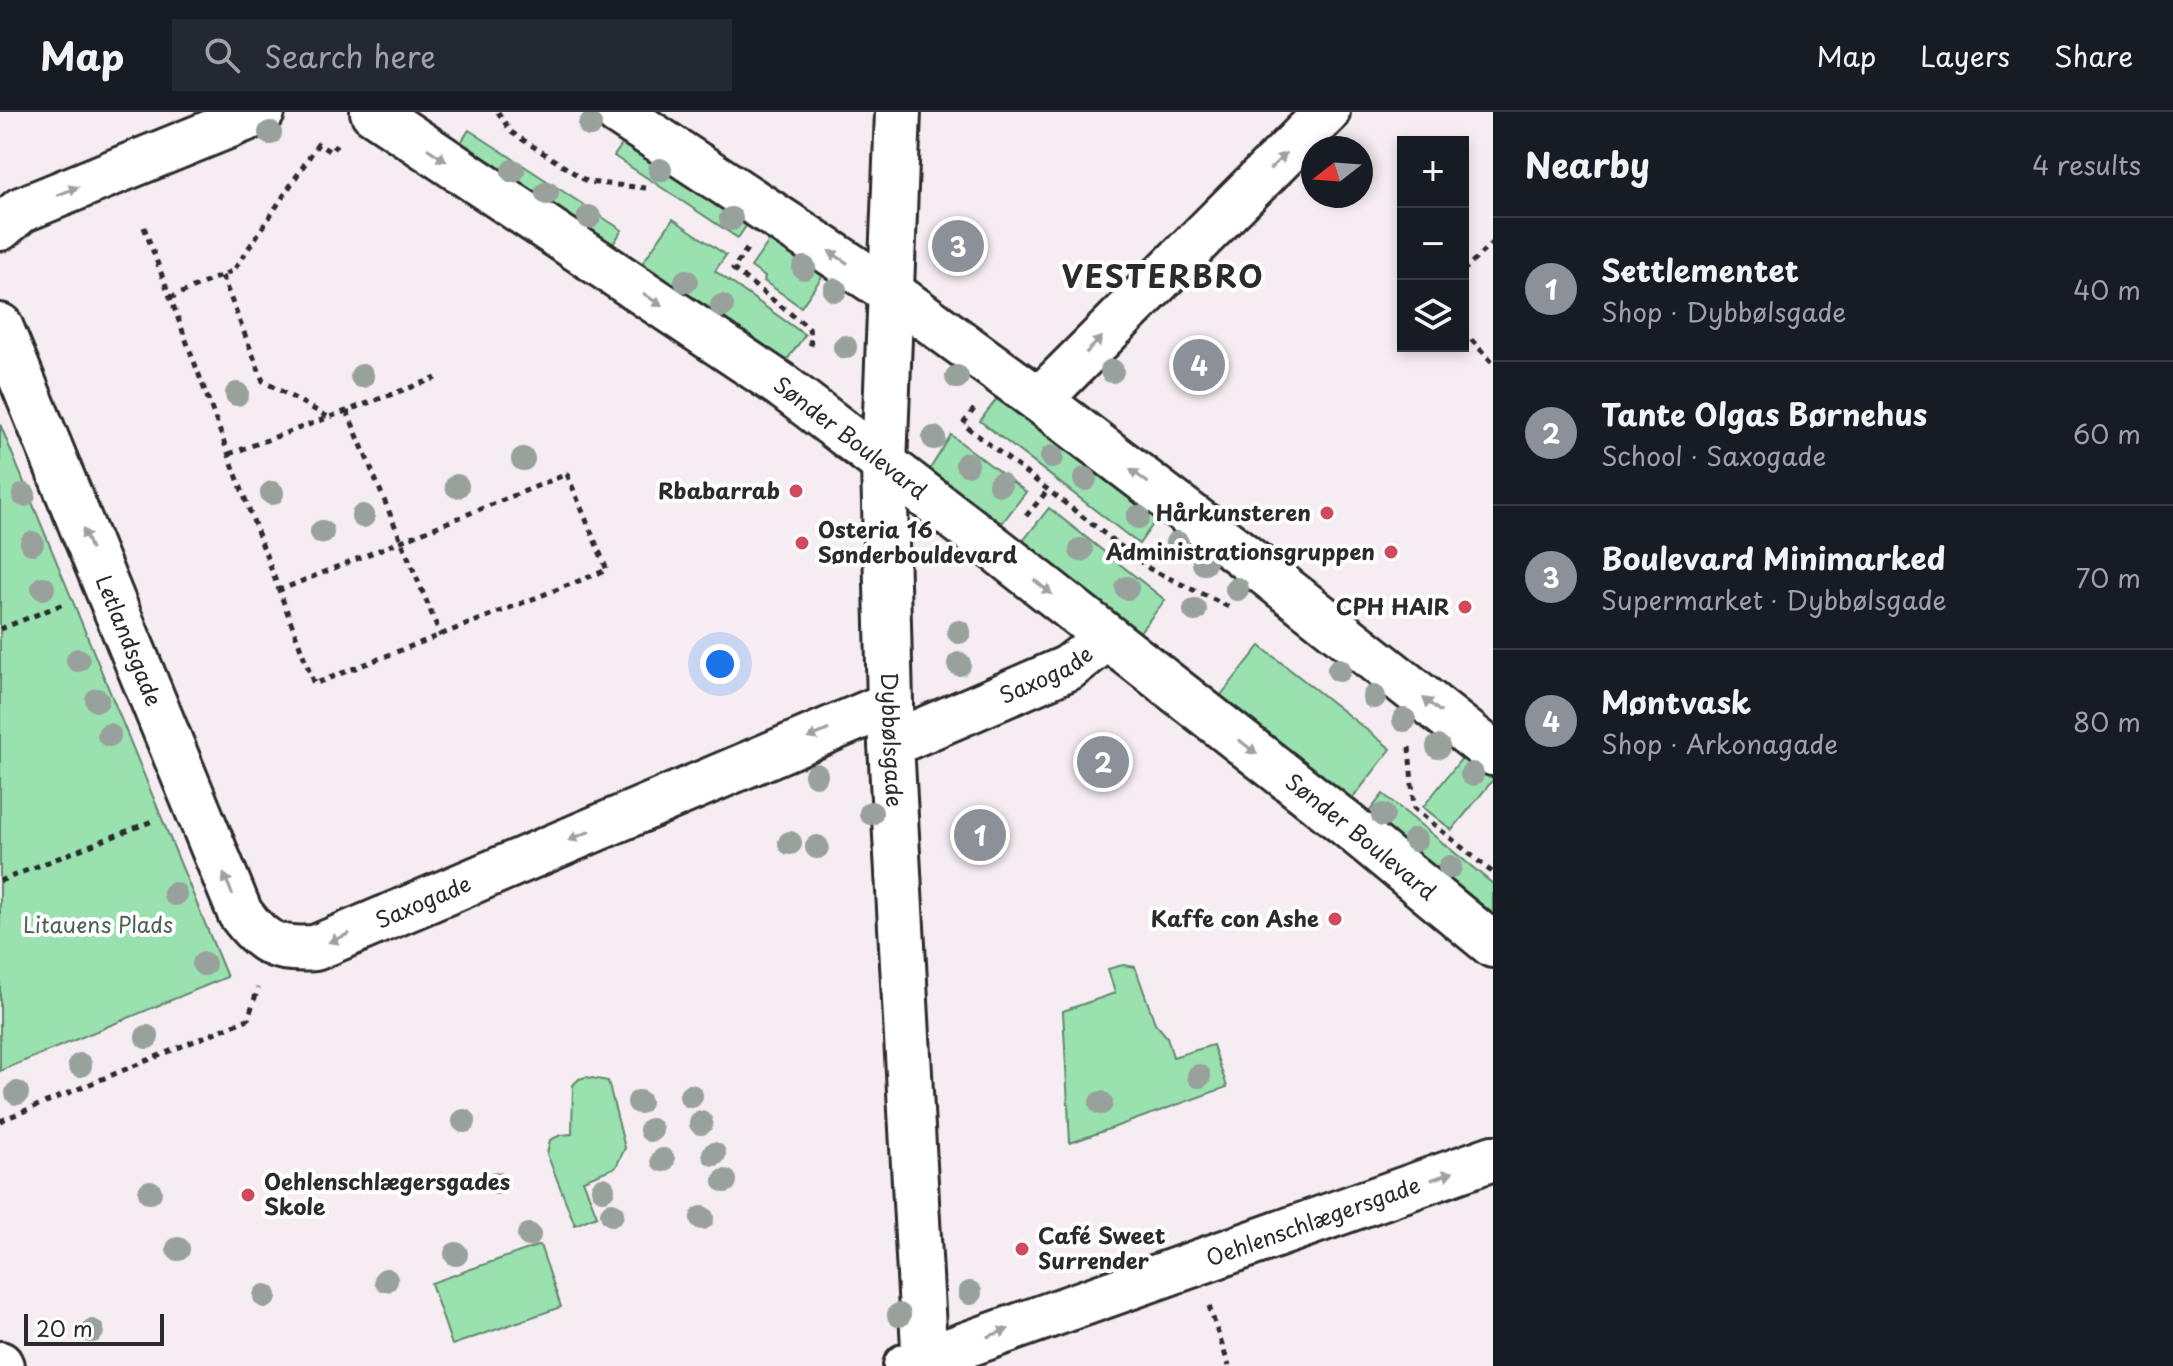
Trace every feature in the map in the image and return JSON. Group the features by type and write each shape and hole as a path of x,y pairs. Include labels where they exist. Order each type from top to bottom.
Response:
{"street":[{"path":"0,228 21,210 262,112"},
{"path":"617,112 892,293 1002,373 1491,749"},
{"name":"Dybbølsgade","path":"898,112 884,464 891,724 919,1364"},
{"path":"1039,400 1327,112"},
{"name":"Sønder Boulevard","path":"359,122 781,385 1345,823 1493,945"},
{"name":"Letlandsgade","path":"0,326 240,913 254,931 272,945"},
{"name":"Saxogade","path":"272,945 293,950 315,948 891,724 1068,668 1107,638"},
{"name":"Oehlenschlægersgade","path":"919,1364 1493,1158"}],"path":[{"path":"498,112 511,132 588,182 647,188"},
{"path":"170,298 234,270 318,144 331,152 359,122"},
{"path":"771,213 733,269 809,328 811,345 781,385"},
{"path":"144,227 314,684 607,570 567,474 280,590"},
{"path":"1469,265 1493,242"},
{"path":"222,276 263,381 329,417"},
{"path":"1469,337 1493,363"},
{"path":"1002,373 963,424 1150,569 1236,611"},
{"path":"229,454 436,378"},
{"path":"347,411 441,636"},
{"path":"0,629 106,587"},
{"path":"1408,743 1414,808 1493,873"},
{"path":"0,881 194,804"},
{"path":"0,1121 248,1019 272,945"},
{"path":"1194,1263 1229,1366"}],"green space":[{"path":"469,130 622,230 610,249 456,150"},
{"path":"628,136 752,217 738,238 614,156"},
{"path":"673,219 726,255 715,271 805,335 781,368 639,268"},
{"path":"774,234 828,268 801,307 764,281 765,277 751,267"},
{"path":"1002,392 1161,513 1139,544 980,421"},
{"name":"Litauens Plads","path":"0,424 227,977 0,1071"},
{"path":"951,435 1026,492 996,531 925,477"},
{"path":"1049,508 1165,600 1135,638 1019,546"},
{"path":"1260,646 1391,749 1348,804 1217,700"},
{"path":"1466,753 1493,775 1493,780 1452,830 1423,807"},
{"path":"1383,794 1493,884 1493,922 1365,817"},
{"path":"1123,965 1135,967 1155,1023 1167,1037 1173,1057 1213,1045 1227,1087 1070,1143 1063,1011 1115,993 1108,969"},
{"path":"586,1077 608,1081 625,1148 616,1167 583,1180 597,1216 575,1225 547,1154 550,1140 572,1134 573,1085"},
{"path":"540,1245 561,1307 452,1345 431,1283"}],"place":[{"name":"Boulevard Minimarked","path":"958,246"},
{"name":"Møntvask","path":"1199,365"},
{"name":"Rbabarrab","path":"796,491"},
{"name":"Hårkunsteren","path":"1327,513"},
{"name":"Osteria 16 Sønderbouldevard","path":"802,543"},
{"name":"Administrationsgruppen","path":"1391,552"},
{"name":"CPH HAIR","path":"1465,607"},
{"name":"Tante Olgas Børnehus","path":"1103,762"},
{"name":"Settlementet","path":"980,835"},
{"name":"Kaffe con Ashe","path":"1335,919"},
{"name":"Oehlenschlægersgades Skole","path":"248,1195"},
{"name":"Café Sweet Surrender","path":"1022,1249"}],"district":[{"name":"VESTERBRO","path":"1163,278"}]}
